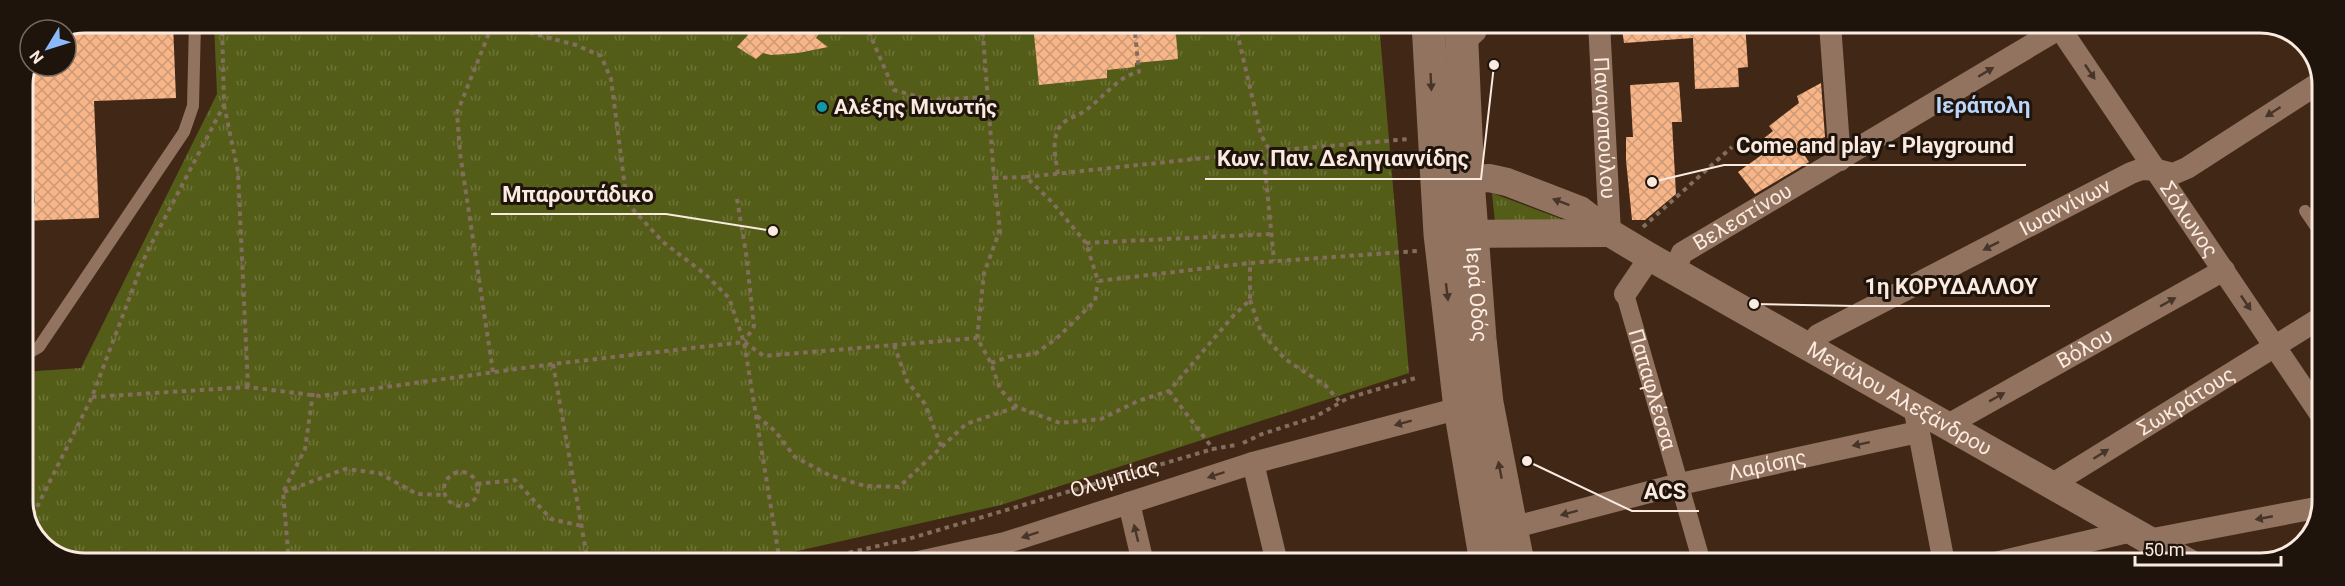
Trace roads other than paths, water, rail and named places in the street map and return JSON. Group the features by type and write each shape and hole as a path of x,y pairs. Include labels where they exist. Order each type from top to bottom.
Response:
{"main road":[{"name":"Ιερά Οδός","path":"1430,33 1453,181 1472,233 1487,403 1516,553"},
{"name":"Ιερά Οδός","path":"1462,37 1453,181 1430,243 1484,553"}],"street":[{"name":"Παναγοπούλου","path":"1600,33 1618,238"},
{"path":"1831,33 1840,160"},
{"name":"Βελεστίνου","path":"1662,264 1840,160 2048,33"},
{"name":"Σόλωνος","path":"2066,33 2275,346 2312,395"},
{"name":"Ιωαννίνων","path":"1808,347 1818,335 2131,173 2142,169 2172,174 2187,168 2312,87"},
{"name":"Μεγάλου Αλεξάνδρου","path":"1453,181 1495,179 1581,210 1618,238 1808,347 1916,419 1946,426 2172,553"},
{"name":"Μεγάλου Αλεξάνδρου","path":"1430,243 1472,233 1618,238"},
{"name":"Παπαφλέσσα","path":"1662,264 1625,294 1699,553"},
{"name":"Βόλου","path":"1946,426 2224,270"},
{"name":"Σωκράτους","path":"2051,485 2312,323"},
{"name":"Ολυμπίας","path":"1006,553 1129,503 1253,463 1460,408"},
{"path":"1916,419 1942,553"},
{"name":"Λαρίσης","path":"1511,528 1916,419"},
{"path":"1253,463 1275,553"},
{"path":"1129,503 1141,553"},
{"path":"2047,553 2140,535 2311,509"}],"lane":[{"path":"33,350 39,347 184,132 193,106 195,33"},
{"path":"1462,37 1480,33"},
{"path":"2305,211 2312,221"}],"place":[{"name":"Κων. Παν. Δεληγιαννίδης","path":"1494,65"},
{"name":"Αλέξης Μινωτής","path":"822,107"},
{"name":"Come and play - Playground","path":"1652,182"},
{"name":"Μπαρουτάδικο","path":"773,231"},
{"name":"1η ΚΟΡΥΔΑΛΛΟΥ","path":"1754,304"},
{"name":"ACS","path":"1527,461"}],"district":[{"name":"Ιεράπολη","path":"1983,105"}]}
